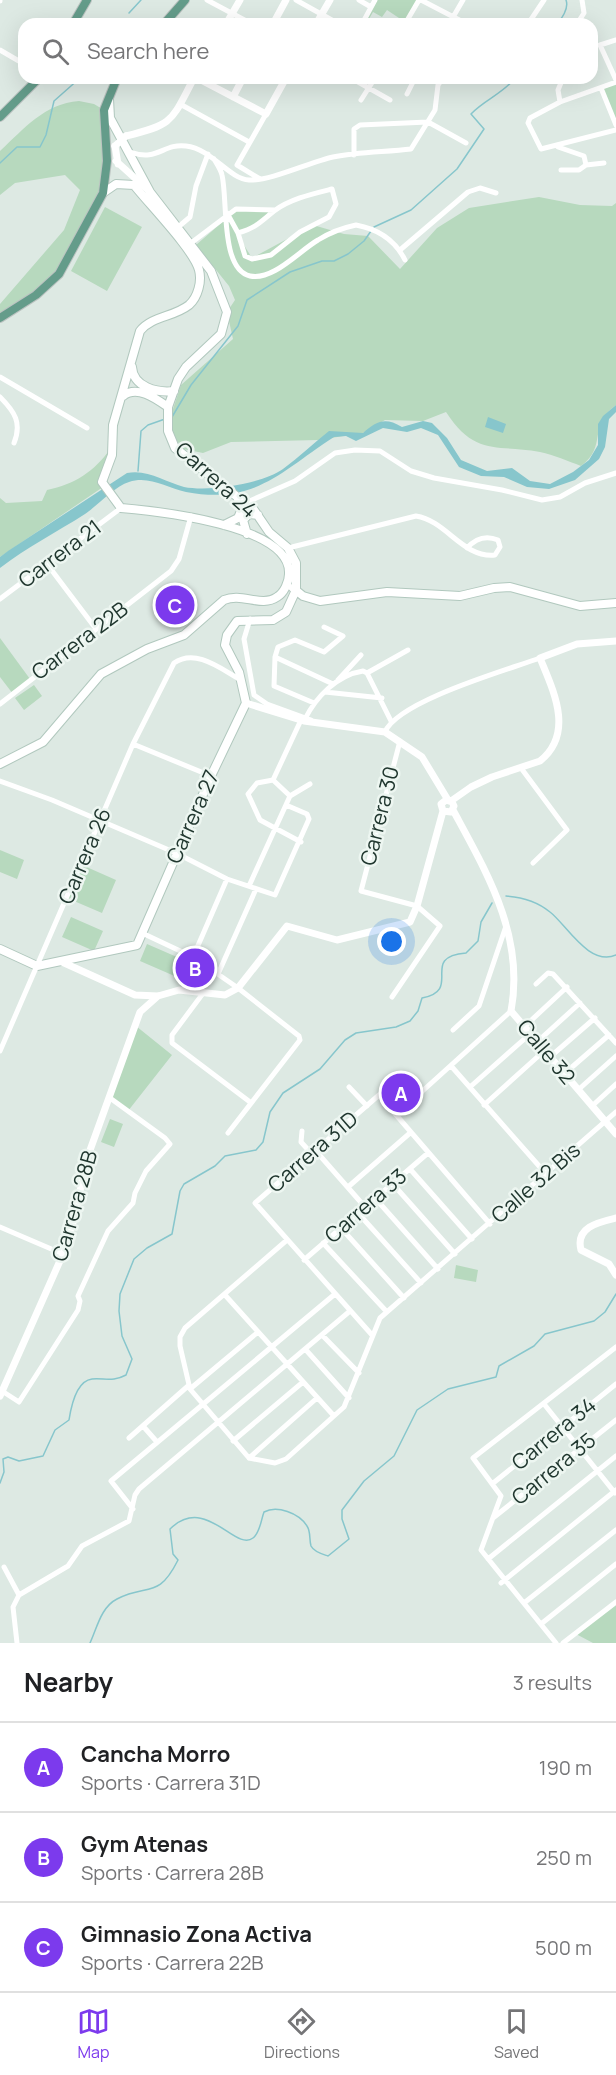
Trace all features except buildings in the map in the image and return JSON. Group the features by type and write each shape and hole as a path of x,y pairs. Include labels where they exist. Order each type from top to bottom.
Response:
{"main road":[{"path":"76,18 87,0"},
{"path":"169,18 185,0"},
{"path":"0,117 33,84"},
{"path":"0,318 36,295 59,274 103,193 107,161 104,110 114,84"},
{"path":"109,93 110,118 150,192 177,228 199,270 195,297 185,307 146,324 136,339 132,364 113,425 112,455 102,482 121,508"},
{"path":"103,193 116,184 134,184 163,222 211,272 226,304 226,324 210,346 186,367 168,407 140,392 128,392 123,396"},
{"path":"132,364 132,374 139,383 158,391 174,391"},
{"name":"Carrera 24","path":"168,407 168,431 175,447 245,503 258,515 269,532 288,549 296,563 296,590"},
{"path":"223,525 238,518 241,504 237,498"},
{"name":"Carrera 24","path":"121,508 191,516 263,540 282,554 290,566 290,584 296,590"},
{"path":"247,534 243,520 249,514 258,515"},
{"path":"0,764 43,742 90,684 107,669 184,635 224,600 232,596 272,600 279,596 289,579"},
{"path":"246,703 241,680 225,645 233,624 250,619 273,620 280,617 286,612 296,590 303,597 320,602 387,592 460,596 494,588 510,587 580,606 616,603"},
{"name":"Carrera 27","path":"142,933 176,853 246,703"},
{"path":"0,949 37,966 137,945 142,933"}],"street":[{"path":"207,0 241,18"},
{"path":"229,18 240,0"},
{"path":"276,18 286,0"},
{"path":"296,0 329,18"},
{"path":"320,18 330,0"},
{"path":"359,0 371,8"},
{"path":"365,18 375,0"},
{"path":"409,18 420,0 453,17 463,0"},
{"path":"532,18 544,0"},
{"path":"581,18 584,13 582,0"},
{"path":"616,40 600,45 616,81 560,102 530,118 528,123 541,149 616,130"},
{"path":"1,52 18,61"},
{"path":"134,184 116,161 115,149 126,136 160,128 168,122 192,84"},
{"path":"207,84 266,114"},
{"path":"232,97 240,84"},
{"path":"260,179 237,165 283,84"},
{"path":"362,84 390,100"},
{"path":"361,100 371,84"},
{"path":"407,94 412,84"},
{"path":"130,152 148,157 182,145 194,147 211,156 235,176 251,180 334,157 411,149 435,110 439,84"},
{"path":"560,84 558,90 560,102"},
{"path":"601,88 616,125"},
{"path":"180,104 249,142"},
{"path":"0,107 11,106"},
{"path":"354,155 354,129 360,125 428,122 466,143"},
{"path":"556,146 584,156 586,165"},
{"path":"211,156 222,173 227,232 232,259 239,270 253,277 273,270 318,240 356,225 382,234 400,250 405,260"},
{"path":"163,222 177,228 190,217 196,186 211,156"},
{"path":"116,161 150,192"},
{"path":"561,170 579,170 586,165 604,164"},
{"path":"400,250 468,192 480,188 496,193"},
{"path":"227,213 238,233 245,256 252,258 271,255 300,232 328,217 336,204 332,189 304,196 275,210 256,227 238,233"},
{"path":"187,246 227,213 236,209 275,210"},
{"path":"0,377 87,428"},
{"path":"0,397 15,414 19,431 14,443"},
{"path":"245,503 296,481 335,453 355,450 380,452 411,471 434,478 502,490 542,500 560,497 585,483 616,472"},
{"name":"Carrera 21","path":"0,599 121,508"},
{"name":"Carrera 22B","path":"0,704 171,571 179,559 191,516"},
{"path":"288,549 416,516 426,519 467,548 488,556 495,555 500,547 498,540 491,537 479,538 467,548"},
{"path":"47,564 96,629"},
{"path":"250,619 244,639 254,695 267,704 303,720"},
{"path":"314,703 274,686 275,657 278,647 296,640 324,652 328,650 343,636 341,633 324,627"},
{"path":"385,732 392,721 438,694 577,644 616,641"},
{"path":"275,657 335,683 358,672 367,673 408,650"},
{"path":"273,780 314,703 361,655"},
{"name":"Carrera 26","path":"0,1051 133,744 174,663 181,658 193,657 241,680"},
{"path":"62,962 135,996 158,996 179,990 225,995 238,988 287,926 337,940 410,922 417,906 439,824 449,805 492,777 540,760 548,753 559,724 560,708 540,658"},
{"path":"367,673 392,721"},
{"path":"325,692 382,698"},
{"path":"246,703 320,724 385,732 422,757 438,781 449,805"},
{"name":"Carrera 30","path":"400,741 361,891 417,906"},
{"path":"133,744 211,776"},
{"path":"521,768 567,830 533,863"},
{"path":"273,780 290,796"},
{"path":"273,780 257,783 248,794 260,820 301,842"},
{"path":"0,782 29,790 176,853 227,879 275,895 301,842 309,819 307,814 285,805"},
{"path":"249,886 290,796 310,784"},
{"name":"Calle 32","path":"449,805 461,825 507,922 512,953 511,1011 616,1134"},
{"path":"193,957 227,879"},
{"path":"218,974 256,889"},
{"path":"392,997 439,930 438,923 417,906"},
{"path":"453,1030 479,1006 507,922"},
{"path":"142,933 193,957 238,988 300,1037 228,1133"},
{"path":"536,984 548,973 567,987 616,1043"},
{"path":"524,1027 567,987"},
{"path":"204,992 172,1035 172,1043 250,1102"},
{"path":"135,996 140,1012"},
{"name":"Carrera 28B","path":"1,1393 63,1254 76,1213 85,1164 111,1098 140,1012 158,996"},
{"path":"537,1042 580,1004"},
{"path":"490,1224 396,1114 452,1067 511,1011"},
{"path":"484,1105 595,1018"},
{"path":"470,1087 530,1034"},
{"path":"564,1074 609,1035"},
{"path":"578,1090 616,1056"},
{"path":"452,1067 547,1175"},
{"path":"592,1106 616,1084"},
{"path":"350,1087 367,1106"},
{"name":"Carrera 31D","path":"287,1240 255,1203 379,1095 396,1114"},
{"path":"1,1393 19,1402 78,1310 80,1300 78,1296 108,1231 133,1203 135,1192 146,1171 170,1144 111,1098"},
{"name":"Calle 32 Bis","path":"249,1458 275,1462 286,1459 334,1416 349,1398 380,1318 547,1175 616,1112"},
{"path":"302,1131 301,1142 348,1187 365,1207"},
{"path":"348,1187 410,1133"},
{"name":"Carrera 33","path":"304,1260 428,1153"},
{"path":"410,1169 472,1239"},
{"path":"392,1183 455,1254"},
{"path":"375,1198 438,1269"},
{"path":"358,1213 421,1283"},
{"path":"616,1218 590,1226 582,1233 579,1244 581,1250 609,1264 616,1275"},
{"path":"0,1227 63,1254"},
{"path":"341,1228 404,1298"},
{"path":"317,1398 249,1458 202,1406 189,1388 180,1337 185,1328 287,1240 372,1335"},
{"path":"323,1243 387,1312"},
{"path":"133,1509 111,1481 335,1294"},
{"path":"225,1295 334,1416"},
{"path":"17,1643 13,1607 19,1594 68,1566 82,1546 129,1521 135,1495 139,1490 350,1311"},
{"path":"129,1438 258,1332"},
{"path":"322,1335 359,1373"},
{"path":"306,1350 349,1398"},
{"path":"556,1643 503,1581 481,1550 501,1496 473,1458 615,1350"},
{"path":"233,1442 303,1382"},
{"name":"Carrera 34","path":"492,1484 616,1384"},
{"path":"503,1581 615,1492 544,1404"},
{"name":"Carrera 35","path":"493,1518 616,1420"},
{"path":"142,1426 158,1442"},
{"path":"488,1559 616,1456"},
{"path":"524,1603 616,1530"},
{"path":"541,1624 616,1564"},
{"path":"4,1568 19,1594"},
{"path":"563,1643 616,1602"}],"green space":[{"path":"375,0 419,0 408,18 399,18 387,10 382,17 373,12 370,18 365,18"},
{"path":"616,82 616,125 601,88"},
{"path":"79,101 94,104 104,110 105,183 59,274 0,318 0,304 64,230 80,190 65,175 15,183 0,195 0,151 45,112"},
{"path":"539,197 580,205 612,206 616,203 616,405 602,421 594,451 581,466 540,452 499,448 477,442 467,436 446,412 423,421 385,420 363,433 318,440 231,442 203,453 183,449 167,427 181,385 233,339 227,312 235,300 229,286 196,245 227,218 252,258 313,225 344,234 368,236 400,269 437,228 469,208"},
{"path":"105,207 142,227 107,291 71,271"},
{"path":"236,209 275,210 257,227 238,233 227,213"},
{"path":"111,448 103,487 0,557 0,498 6,503 42,501 47,490 83,476 98,464"},
{"path":"0,638 30,679 13,694 0,677"},
{"path":"34,685 42,696 24,710 15,698"},
{"path":"0,850 24,860 17,879 0,872"},
{"path":"82,865 116,880 102,913 67,898"},
{"path":"71,917 103,931 94,951 62,937"},
{"path":"147,944 193,964 186,981 140,961"},
{"path":"136,1026 172,1055 128,1111 111,1098"},
{"path":"404,1082 412,1092 397,1105 389,1095"},
{"path":"110,1119 123,1124 114,1147 101,1142"},
{"path":"456,1265 478,1270 476,1282 454,1278"},
{"path":"616,1602 616,1643 593,1643 576,1634"}],"water":[{"path":"616,405 616,412 609,419 605,447 599,459 575,480 549,489 527,487 504,477 481,476 459,467 438,435 421,428 407,432 383,428 356,441 346,436 334,437 266,482 231,494 210,495 186,492 144,480 129,482 112,492 85,514 31,546 0,568 0,557 8,551 127,473 149,474 184,487 235,486 262,479 283,469 329,431 363,433 386,421 402,427 423,421 432,423 447,438 461,460 487,471 512,468 530,481 550,484 573,472 589,460 598,445 598,424 603,416"},
{"path":"488,417 506,424 503,433 485,427"}],"waterway":[{"path":"129,13 141,0"},
{"path":"561,18 567,7 566,0"},
{"path":"0,163 17,147 40,147 46,135 54,101 73,84"},
{"path":"374,227 411,210 457,169 484,129 471,114 509,84"},
{"path":"172,417 191,385 238,326 247,300 290,272 322,261 334,261 348,254 364,241 371,231"},
{"path":"138,471 141,431 148,425 165,419"},
{"path":"506,896 529,901 545,908 587,950 606,957 616,955"},
{"path":"0,1483 4,1472 3,1459 8,1457 19,1461 43,1456 55,1430 69,1420 75,1395 82,1384 92,1379 113,1379 126,1375 132,1359 122,1336 119,1311 120,1294 134,1259 147,1248 172,1234 180,1191 184,1184 215,1166 225,1156 256,1150 263,1142 270,1112 283,1093 320,1069 345,1040 356,1033 396,1027 410,1021 418,1011 422,998 434,994 440,988 442,967 445,961 452,956 466,953 478,941 481,922 492,903"},
{"path":"90,1643 107,1607 128,1594 158,1586 171,1573 178,1560 173,1554 170,1529 183,1520 196,1518 207,1520 237,1538 246,1540 253,1538 257,1533 264,1512 281,1510 299,1517 308,1528 312,1548 328,1556 349,1539 342,1519 342,1510 364,1481 394,1456 417,1410 448,1389 496,1377 499,1366 534,1346 545,1334 594,1321 605,1312 616,1294"}],"place":[{"name":"Gimnasio Zona Activa","path":"175,605"},
{"name":"Gym Atenas","path":"195,968"},
{"name":"Cancha Morro","path":"401,1093"}]}
